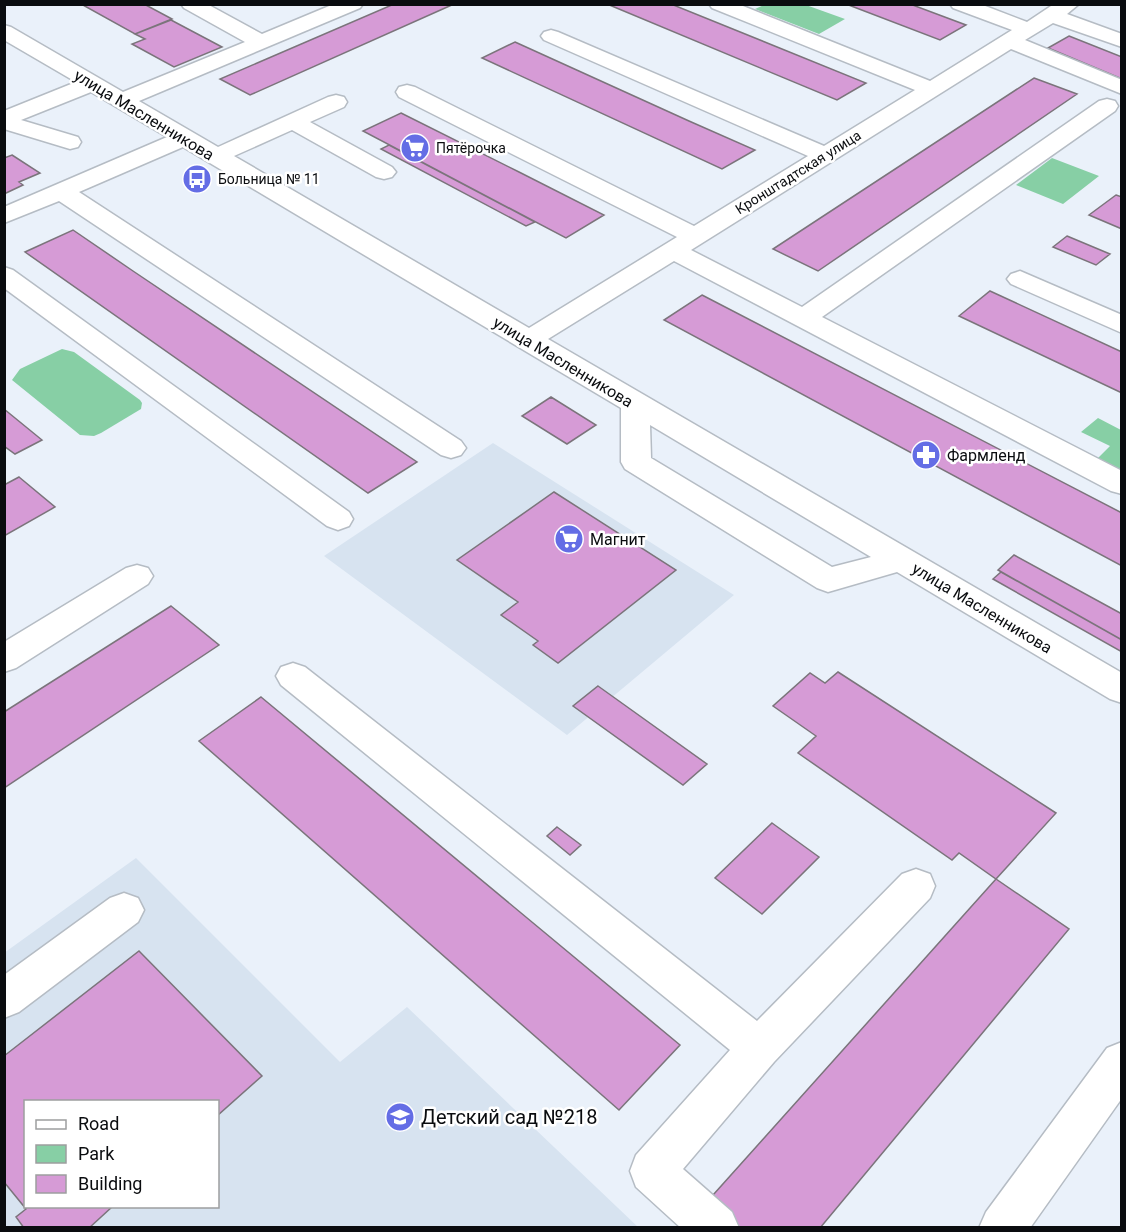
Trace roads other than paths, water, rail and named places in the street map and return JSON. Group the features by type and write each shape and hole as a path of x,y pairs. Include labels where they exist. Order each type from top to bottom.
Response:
{"street":[{"path":"191,4 263,43"},
{"path":"719,4 931,89"},
{"path":"803,318 1114,97 1019,35 960,4"},
{"path":"120,101 263,43 337,7"},
{"path":"1060,10 1122,41"},
{"name":"Кронштадтская улица","path":"527,341 1060,10"},
{"name":"улица Масленникова","path":"4,31 214,157 1122,690"},
{"path":"551,36 825,155"},
{"path":"4,120 91,84"},
{"path":"407,92 683,243 803,318 1122,484"},
{"path":"214,157 336,102"},
{"path":"4,120 70,142"},
{"path":"292,121 384,172"},
{"path":"4,216 183,138"},
{"path":"62,192 451,448"},
{"path":"4,275 338,519"},
{"path":"1020,279 1122,325"},
{"path":"635,404 636,462 828,580 901,560"},
{"path":"4,659 137,576"},
{"path":"293,676 759,1048"},
{"path":"716,1227 652,1171 759,1048 916,886"},
{"path":"4,999 124,910"},
{"path":"1002,1227 1122,1062"}],"place":[{"name":"Пятёрочка","path":"415,148"},
{"name":"Больница № 11","path":"197,179"},
{"name":"Фармленд","path":"926,455"},
{"name":"Магнит","path":"569,539"},
{"name":"Детский сад №218","path":"400,1117"}]}
